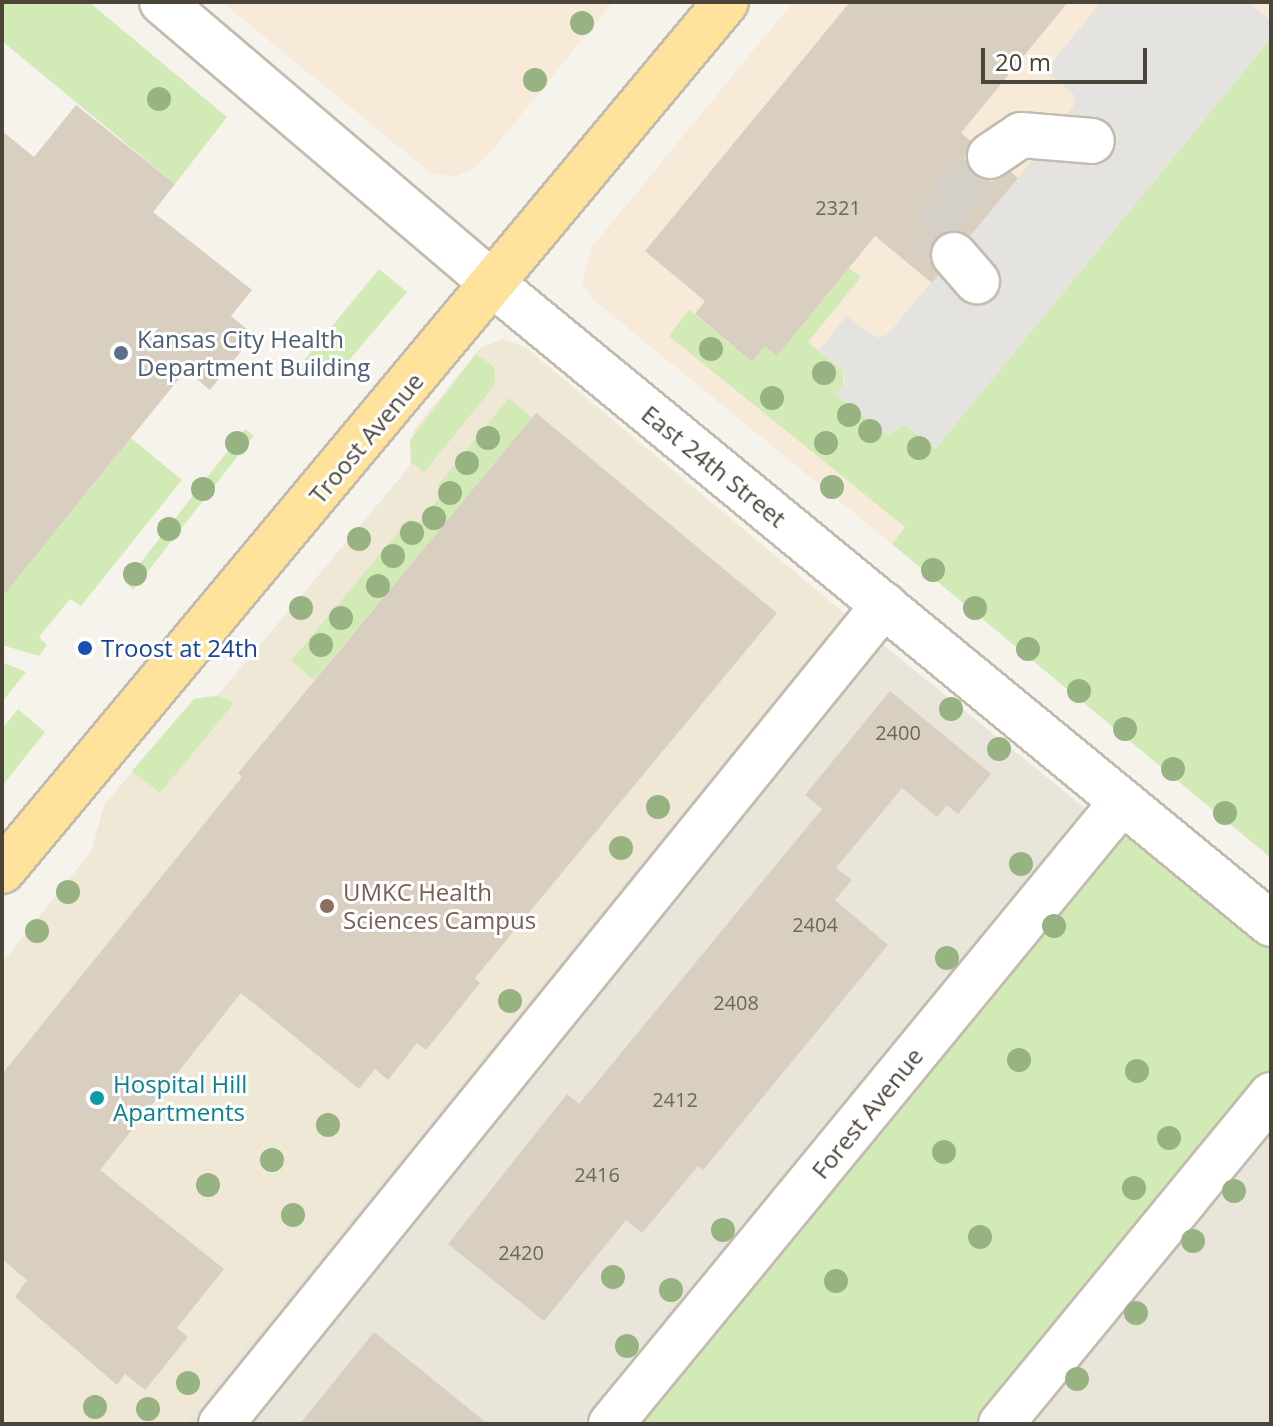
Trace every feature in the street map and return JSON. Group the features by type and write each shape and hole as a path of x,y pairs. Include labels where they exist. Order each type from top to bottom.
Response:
{"main road":[{"name":"Troost Avenue","path":"2,871 494,285 726,2"}],"street":[{"name":"East 24th Street","path":"162,2 494,285 1271,924"},
{"path":"990,156 1021,135 1092,141"},
{"path":"221,1424 884,605"},
{"name":"Forest Avenue","path":"611,1424 1122,802"},
{"path":"1001,1424 1271,1095"}],"shaded area":[{"path":"222,2 613,2 490,153 474,169 456,176 432,174"},
{"path":"793,2 1271,2 1271,72 892,544 595,301 582,282 592,247"},
{"path":"1101,2 1249,2 1271,21 1271,38 936,448 905,425 886,435 836,395 845,381 843,371 819,351 846,316 878,338 888,334 1018,178 1075,104 1074,95 1045,71"},
{"name":"UMKC Health Sciences Campus","path":"502,339 525,347 844,613 184,1424 2,1424 2,963 92,850 104,805 194,699 218,695 410,466 414,430 480,348"},
{"path":"844,613 1271,959 1271,1424 184,1424"}],"green space":[{"path":"2,2 89,2 227,117 175,184 2,41"},
{"path":"1271,38 1271,858 892,544 905,527 669,336 689,310 752,362 765,346 777,356 849,268 861,277 808,342 843,371 843,386 887,435 905,425 936,448"},
{"path":"379,269 407,292 339,372 305,375 297,369"},
{"path":"476,354 494,367 495,385 424,472 411,462 410,440"},
{"path":"509,398 532,418 314,680 291,661 409,519 417,525 445,491 438,485"},
{"path":"245,429 254,436 134,589 125,583"},
{"path":"131,438 182,480 81,606 70,599 39,637 47,645 39,656 2,645 2,581 66,518"},
{"path":"2,662 26,672 2,702"},
{"path":"218,696 234,703 160,793 132,771 194,699"},
{"path":"18,709 45,732 2,786 2,729"},
{"path":"1124,833 1271,950 1271,1070 982,1424 630,1424"}],"building":[{"path":"850,2 1068,2 961,133 971,141 965,159 978,178 993,181 1011,172 1018,178 970,236 950,230 937,237 929,259 938,275 932,283 875,236 777,356 765,346 752,362 695,314 705,301 645,251"},
{"name":"Kansas City Health Department Building","path":"76,105 175,184 153,212 252,290 231,316 254,335 210,390 186,370 2,597 2,131 34,157"},
{"path":"536,413 777,613 475,978 480,983 426,1050 417,1043 388,1080 375,1069 359,1089 241,993 100,1170 224,1269 177,1328 188,1337 145,1390 125,1374 117,1385 15,1297 27,1280 2,1259 2,1074 242,777 238,773"},
{"path":"890,691 991,774 958,814 947,805 937,817 902,788 836,868 852,880 835,900 888,945 703,1170 698,1166 642,1233 626,1220 544,1321 448,1244 567,1094 579,1104 822,809 805,795"},
{"path":"374,1332 488,1424 300,1424"}],"tunnel":[{"path":"954,255 937,229 945,207 990,156"}],"place":[{"name":"Kansas City Health Department Building","path":"121,353"},
{"name":"Troost at 24th","path":"85,648"},
{"name":"UMKC Health Sciences Campus","path":"327,906"},
{"name":"Hospital Hill Apartments","path":"97,1098"}]}
